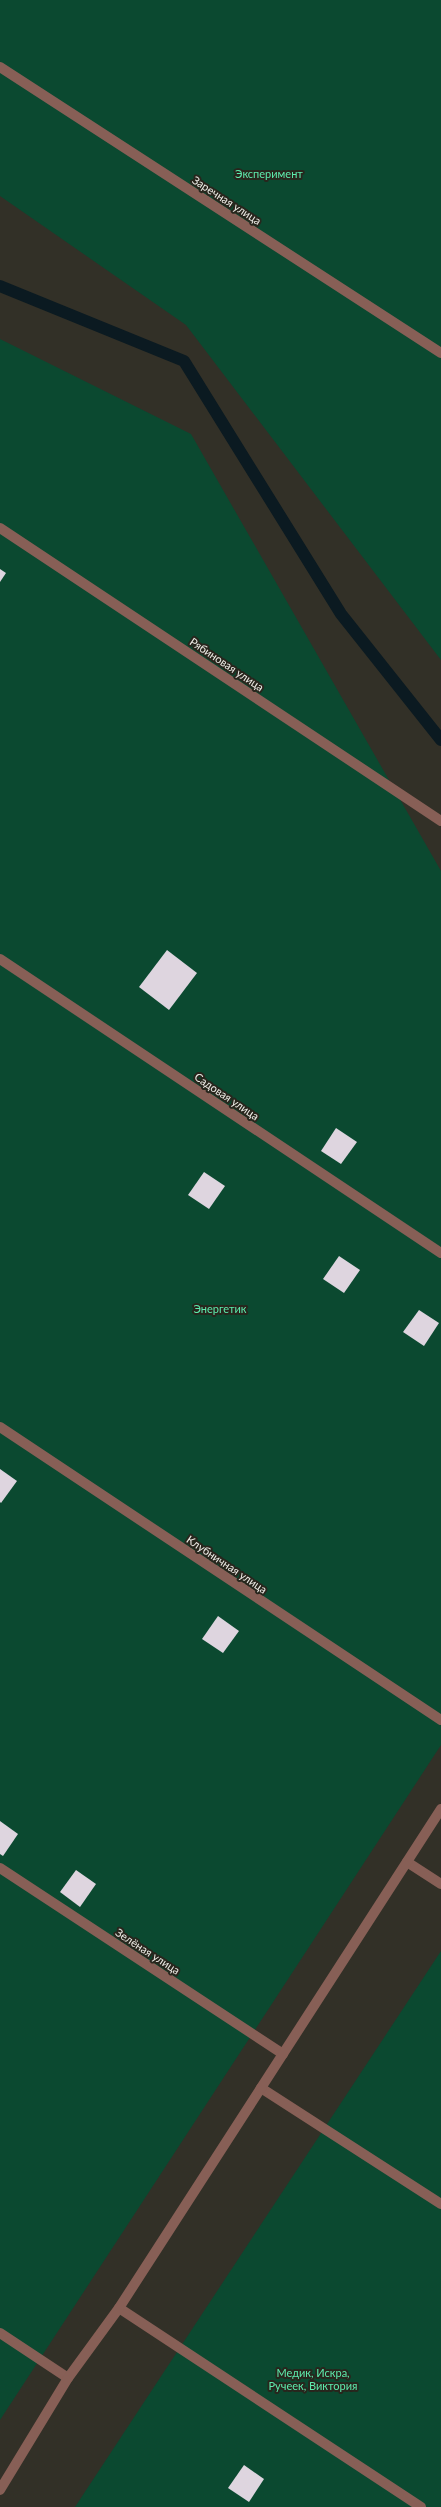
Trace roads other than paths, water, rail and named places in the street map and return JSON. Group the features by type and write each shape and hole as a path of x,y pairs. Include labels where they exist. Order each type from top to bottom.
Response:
{"lane":[{"name":"Заречная улица","path":"0,67 441,353"},
{"name":"Рябиновая улица","path":"0,528 441,820"},
{"name":"Садовая улица","path":"0,959 441,1253"},
{"name":"Клубничная улица","path":"0,1427 441,1720"},
{"path":"0,2490 68,2378 119,2308 441,1809"},
{"path":"407,1862 441,1884"},
{"name":"Зелёная улица","path":"0,1868 283,2054"},
{"path":"261,2088 441,2204"},
{"path":"119,2308 421,2507"},
{"path":"0,2333 68,2378"}],"waterway":[{"path":"0,286 184,361 341,614 441,740"}],"park label":[{"name":"Эксперимент","path":"269,173"},
{"name":"Энергетик","path":"220,1308"},
{"name":"Медик, Искра, Ручеек, Виктория","path":"313,2378"}]}
